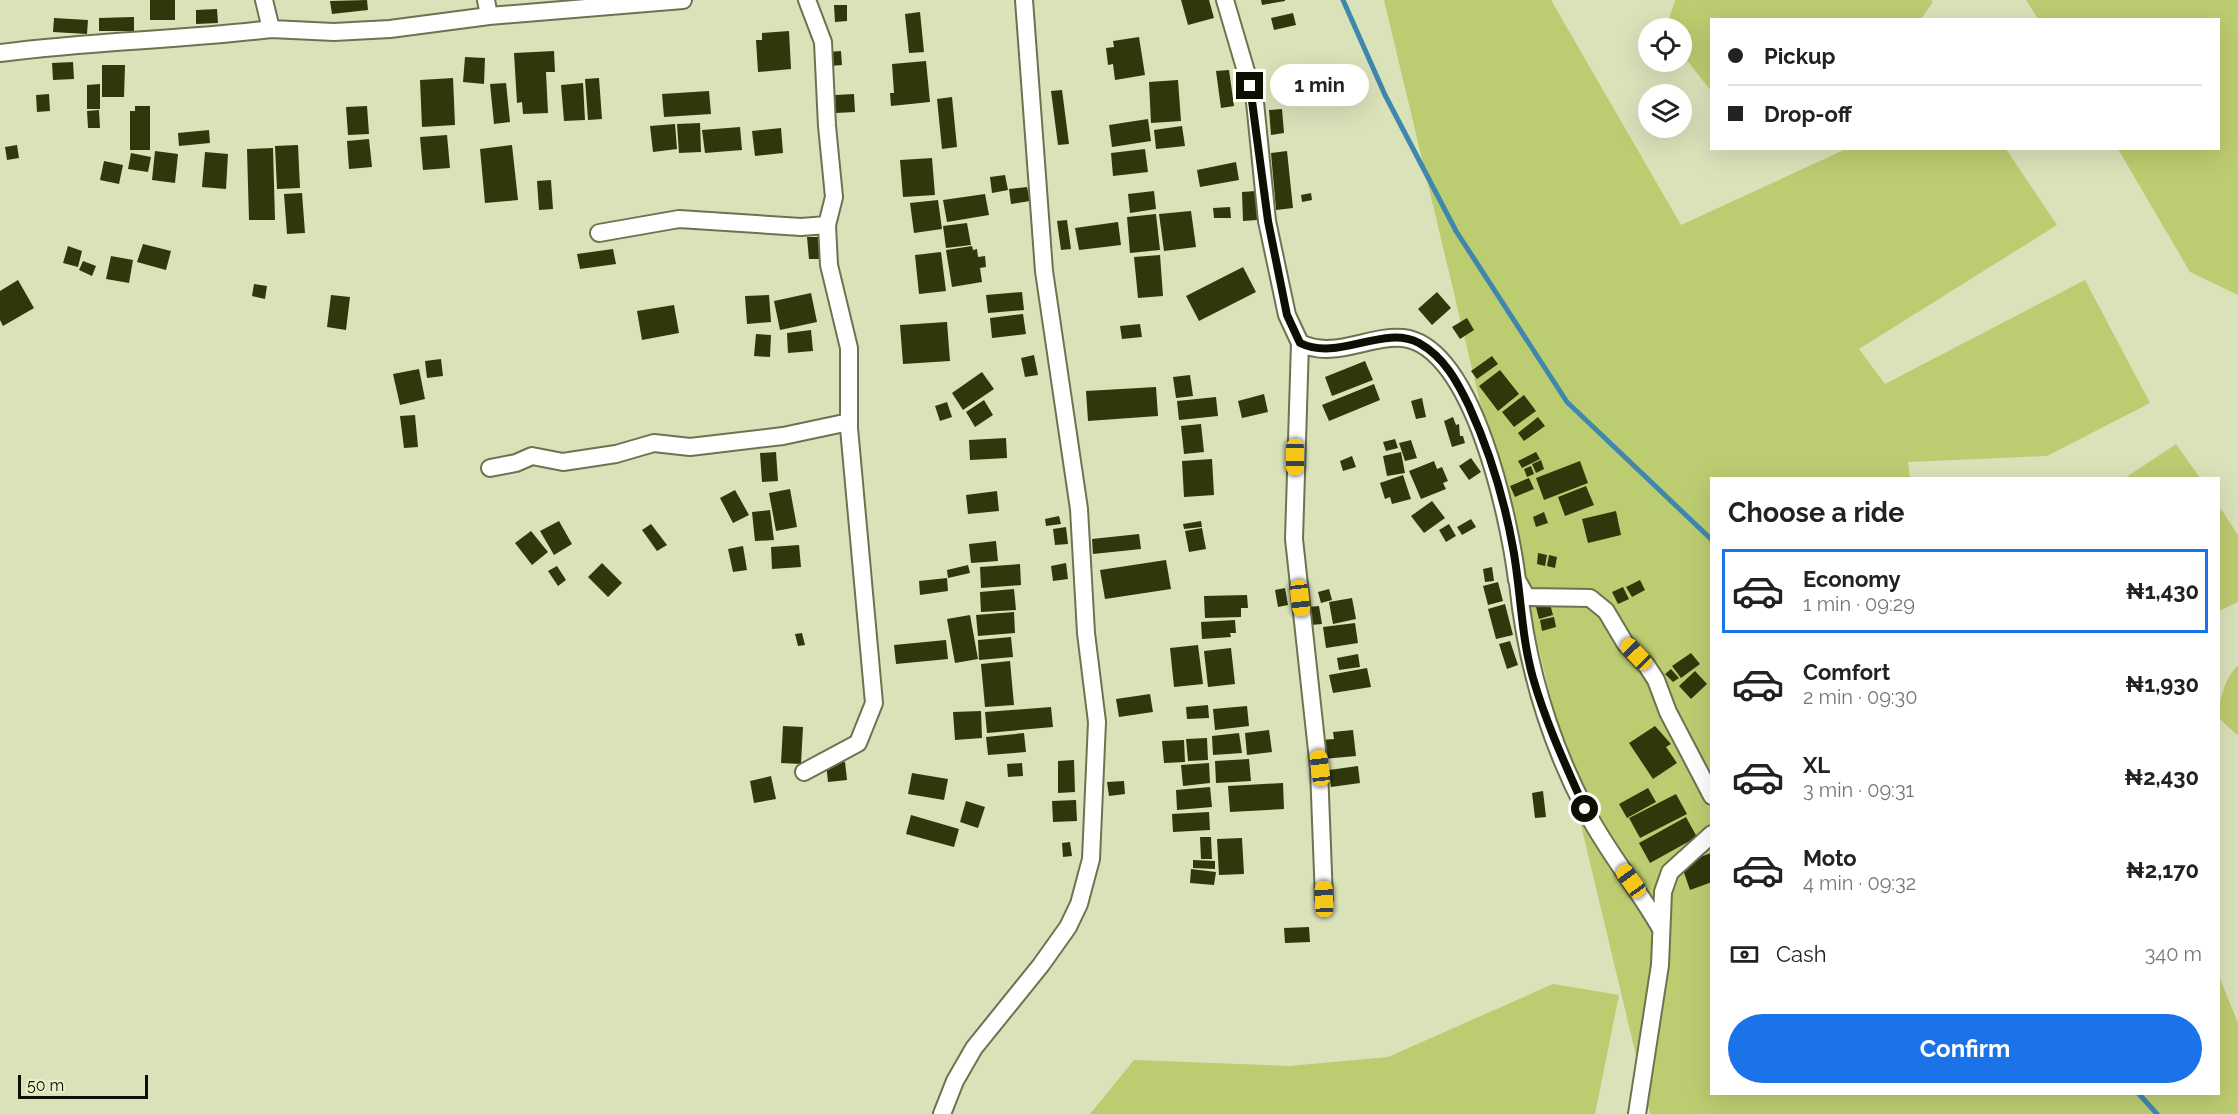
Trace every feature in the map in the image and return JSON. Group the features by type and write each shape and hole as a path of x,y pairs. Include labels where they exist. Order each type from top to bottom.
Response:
{"street":[{"path":"264,0 271,29"},
{"path":"0,53 64,45 194,38 271,29 334,32 390,29 488,8 683,0"},
{"path":"804,772 858,743 874,703 849,422 849,348 829,265 827,225 834,197 823,42 807,0"},
{"path":"942,1114 954,1081 974,1048 1041,965 1068,927 1079,904 1090,859 1097,722 1086,623 1078,509 1044,271 1024,0"},
{"path":"1225,0 1255,102 1268,221 1287,315 1300,343 1294,538 1320,768 1324,899"},
{"path":"599,233 679,219 801,227 827,225"},
{"path":"1300,343 1323,351 1376,340 1403,338 1418,343 1437,356 1456,380 1486,443 1501,488 1533,677 1557,746 1585,809 1607,847 1643,897 1661,929"},
{"path":"490,468 516,463 532,456 563,462 616,454 654,443 690,447 783,436 849,422"},
{"path":"1518,580 1526,596 1590,598 1605,611 1624,643 1647,666 1656,680 1668,712 1710,792"},
{"path":"1637,1114 1660,965 1663,892 1670,872 1710,836"}],"green space":[{"path":"1384,0 1551,0 1681,225 1844,150 2007,150 2057,225 1859,349 1885,384 2085,280 2150,403 2047,456 1908,462 1910,477 1710,477 1710,1095 2220,1095 2220,978 2238,1023 2238,1114 1650,1114"},
{"path":"1675,0 1931,0 1933,2 1922,18 1710,18 1710,90 1692,67 1692,18 1669,18"},
{"path":"2026,0 2238,0 2238,295 2190,272 2119,150 2220,150 2220,18 2037,18"},
{"path":"2176,444 2199,477 2126,477"},
{"path":"2220,508 2238,535 2238,602 2220,611"},
{"path":"2238,665 2238,736 2220,719 2221,697 2233,670"},
{"path":"1553,984 1619,995 1595,1114 1090,1114 1134,1060 1289,1066 1388,1057"}],"building":[{"path":"150,0 175,0 175,20 150,20"},
{"path":"367,0 368,10 332,14 330,1"},
{"path":"1181,0 1209,0 1214,18 1188,25"},
{"path":"1261,0 1285,0 1285,1 1262,5"},
{"path":"834,5 847,5 847,21 835,22"},
{"path":"217,9 218,23 196,24 196,10"},
{"path":"920,12 924,52 909,53 905,14"},
{"path":"1293,13 1296,25 1274,30 1271,18"},
{"path":"134,17 134,31 99,31 99,18"},
{"path":"54,18 88,20 87,34 53,32"},
{"path":"789,31 791,69 758,72 756,40 762,40 762,33"},
{"path":"1139,37 1145,75 1115,80 1113,64 1108,65 1106,48 1114,47 1113,41"},
{"path":"554,51 555,72 546,72 548,113 523,114 522,102 517,103 514,53"},
{"path":"841,51 842,65 829,66 828,52"},
{"path":"465,57 485,58 484,84 463,82"},
{"path":"926,61 930,102 891,106 890,93 894,93 892,64"},
{"path":"73,62 74,79 53,80 52,63"},
{"path":"102,65 125,65 124,97 102,97"},
{"path":"1229,70 1234,106 1221,108 1216,71"},
{"path":"453,78 455,125 422,127 420,80"},
{"path":"599,78 602,119 588,120 585,79"},
{"path":"1178,80 1181,121 1151,123 1149,82"},
{"path":"1306,80 1308,102 1289,104 1287,81"},
{"path":"506,83 510,122 494,124 490,84"},
{"path":"583,83 585,120 564,121 561,85"},
{"path":"100,84 100,109 87,109 87,85"},
{"path":"1062,90 1069,144 1058,145 1051,91"},
{"path":"709,91 711,114 664,117 662,94"},
{"path":"49,94 50,111 37,112 36,95"},
{"path":"854,94 855,112 836,113 835,95"},
{"path":"952,97 957,147 942,149 937,99"},
{"path":"135,106 150,106 150,150 130,150 130,111 135,111"},
{"path":"367,106 369,134 348,135 346,107"},
{"path":"1282,109 1284,133 1271,135 1269,110"},
{"path":"99,110 100,128 88,128 87,111"},
{"path":"1148,119 1151,141 1112,147 1109,125"},
{"path":"700,123 701,152 679,153 677,124"},
{"path":"675,124 677,149 653,152 650,126"},
{"path":"1182,126 1185,146 1156,149 1154,130"},
{"path":"740,127 742,150 705,153 702,130"},
{"path":"781,128 783,153 755,156 752,131"},
{"path":"209,130 210,143 179,146 178,133"},
{"path":"447,135 450,168 423,170 420,137"},
{"path":"369,139 372,167 349,169 347,141"},
{"path":"17,145 19,158 7,160 5,147"},
{"path":"298,145 300,188 277,189 275,146"},
{"path":"512,145 518,200 485,203 480,149"},
{"path":"273,148 275,220 249,220 247,149"},
{"path":"1145,149 1148,172 1113,176 1111,153"},
{"path":"155,151 178,154 175,183 152,180"},
{"path":"1287,151 1293,208 1276,210 1271,153"},
{"path":"205,152 228,154 226,189 202,187"},
{"path":"131,153 151,157 148,172 128,169"},
{"path":"932,158 935,195 903,197 900,160"},
{"path":"104,161 123,165 119,184 100,180"},
{"path":"1236,162 1239,180 1200,187 1197,170"},
{"path":"1005,175 1008,190 992,193 990,177"},
{"path":"551,180 553,209 539,210 537,181"},
{"path":"1027,187 1030,201 1011,204 1009,189"},
{"path":"1154,191 1156,209 1130,213 1128,194"},
{"path":"1256,191 1257,220 1243,221 1242,192"},
{"path":"302,193 305,233 287,234 284,194"},
{"path":"1311,193 1312,200 1302,202 1301,195"},
{"path":"985,194 989,215 947,222 943,200"},
{"path":"938,200 942,229 914,233 910,203"},
{"path":"1230,207 1231,218 1214,218 1213,208"},
{"path":"1191,211 1196,247 1164,251 1159,214"},
{"path":"1156,214 1160,250 1130,253 1127,217"},
{"path":"1067,220 1071,249 1061,250 1057,221"},
{"path":"1118,222 1121,245 1079,250 1075,228"},
{"path":"967,223 971,245 946,248 943,226"},
{"path":"807,237 818,237 820,259 809,259"},
{"path":"143,244 171,251 166,270 137,262"},
{"path":"68,246 82,251 78,267 63,263"},
{"path":"972,246 973,250 977,249 978,257 985,256 986,267 980,268 982,282 952,287 946,250"},
{"path":"613,249 616,264 580,269 577,254"},
{"path":"941,252 946,291 919,294 915,255"},
{"path":"1160,255 1163,296 1138,298 1134,257"},
{"path":"111,256 133,260 129,283 106,279"},
{"path":"83,261 96,266 92,276 79,270"},
{"path":"1243,267 1256,292 1199,321 1186,296"},
{"path":"18,280 34,308 3,326 0,320 0,291"},
{"path":"254,284 267,286 265,299 252,296"},
{"path":"1022,292 1024,310 988,313 986,295"},
{"path":"1437,292 1451,308 1432,325 1418,309"},
{"path":"811,293 817,322 780,330 774,301"},
{"path":"331,295 350,297 346,330 327,327"},
{"path":"769,295 771,322 747,324 745,296"},
{"path":"674,305 679,333 642,340 637,311"},
{"path":"1023,314 1026,334 992,338 990,318"},
{"path":"1467,318 1474,330 1460,339 1452,327"},
{"path":"947,322 950,361 903,364 900,325"},
{"path":"1140,324 1142,337 1122,339 1120,326"},
{"path":"811,330 813,351 788,353 787,333"},
{"path":"756,334 771,335 770,357 754,356"},
{"path":"1034,355 1038,375 1025,377 1021,358"},
{"path":"1492,356 1498,364 1477,379 1471,371"},
{"path":"441,359 443,376 427,378 425,361"},
{"path":"1365,361 1373,380 1332,396 1325,377"},
{"path":"419,369 425,399 400,405 393,374"},
{"path":"1500,370 1519,394 1498,411 1479,386"},
{"path":"982,372 994,389 963,410 952,393"},
{"path":"1190,375 1193,396 1176,398 1173,377"},
{"path":"1374,384 1380,400 1329,421 1322,405"},
{"path":"1156,387 1158,416 1088,421 1086,391"},
{"path":"1264,394 1268,412 1242,418 1238,401"},
{"path":"1524,395 1536,411 1514,427 1502,412"},
{"path":"1216,397 1218,416 1179,420 1177,401"},
{"path":"1422,398 1426,417 1416,419 1411,401"},
{"path":"984,400 993,415 975,427 966,412"},
{"path":"947,402 952,417 940,421 935,406"},
{"path":"415,415 418,447 404,448 400,416"},
{"path":"1453,417 1456,425 1459,424 1460,436 1463,436 1465,443 1452,447 1444,421"},
{"path":"1538,417 1545,426 1524,441 1518,433"},
{"path":"1201,424 1204,452 1184,454 1181,426"},
{"path":"1006,438 1007,458 970,460 969,440"},
{"path":"1395,439 1398,448 1386,451 1383,442"},
{"path":"1411,440 1417,458 1405,461 1399,443"},
{"path":"776,452 778,481 762,482 760,453"},
{"path":"1401,452 1405,473 1387,476 1383,456"},
{"path":"1536,452 1540,459 1522,468 1518,461"},
{"path":"1352,456 1356,467 1343,471 1340,461"},
{"path":"1471,458 1481,472 1469,480 1459,466"},
{"path":"1212,459 1214,495 1184,497 1182,461"},
{"path":"1541,460 1544,469 1536,473 1532,464"},
{"path":"1434,461 1437,469 1442,467 1448,481 1443,483 1446,489 1421,499 1409,471"},
{"path":"1580,461 1588,483 1544,500 1536,478"},
{"path":"1531,466 1534,474 1527,477 1524,469"},
{"path":"1403,475 1411,499 1392,504 1390,497 1385,499 1380,483"},
{"path":"1529,478 1534,489 1515,497 1510,486"},
{"path":"1586,486 1594,505 1565,516 1558,497"},
{"path":"790,489 797,527 776,531 769,493"},
{"path":"735,490 749,515 733,523 720,498"},
{"path":"997,491 999,511 968,514 966,495"},
{"path":"1432,501 1445,518 1424,533 1411,516"},
{"path":"770,510 774,540 755,541 752,512"},
{"path":"1616,511 1621,535 1588,543 1582,519"},
{"path":"1544,512 1548,523 1536,527 1533,517"},
{"path":"1059,516 1061,524 1046,526 1045,519"},
{"path":"1471,519 1476,527 1462,535 1457,527"},
{"path":"559,521 572,544 554,555 540,531"},
{"path":"1201,521 1202,527 1184,529 1183,524"},
{"path":"651,524 667,545 657,551 642,530"},
{"path":"1449,524 1456,536 1446,542 1439,530"},
{"path":"1066,527 1068,544 1055,545 1053,529"},
{"path":"1202,528 1206,549 1189,552 1185,531"},
{"path":"531,531 548,552 532,565 515,543"},
{"path":"1139,534 1141,549 1093,554 1092,539"},
{"path":"996,541 998,561 971,563 969,544"},
{"path":"799,545 801,567 772,569 771,547"},
{"path":"743,546 747,570 733,572 728,549"},
{"path":"1538,553 1547,555 1545,566 1537,564"},
{"path":"1549,555 1557,557 1555,568 1547,566"},
{"path":"1166,560 1171,589 1105,599 1100,570"},
{"path":"602,563 622,583 608,597 588,577"},
{"path":"1066,563 1068,579 1053,581 1051,566"},
{"path":"1020,564 1021,585 981,588 980,567"},
{"path":"968,565 970,573 948,578 947,570"},
{"path":"557,566 566,580 558,586 548,571"},
{"path":"1492,567 1494,581 1485,582 1483,569"},
{"path":"947,578 948,591 920,595 919,581"},
{"path":"1640,580 1645,590 1632,597 1626,587"},
{"path":"1498,582 1503,601 1488,605 1483,586"},
{"path":"1623,587 1629,599 1618,604 1612,592"},
{"path":"1285,588 1288,605 1278,607 1275,590"},
{"path":"1014,589 1016,610 981,612 980,592"},
{"path":"1329,589 1332,600 1321,603 1318,592"},
{"path":"1247,595 1248,608 1241,608 1241,617 1205,618 1204,596"},
{"path":"1352,598 1356,619 1333,624 1329,602"},
{"path":"1505,604 1513,635 1496,639 1488,609"},
{"path":"1550,604 1553,615 1539,619 1536,607"},
{"path":"1319,606 1322,624 1311,625 1308,607"},
{"path":"1014,612 1015,633 978,636 976,615"},
{"path":"970,615 978,659 955,663 947,619"},
{"path":"1554,617 1556,627 1542,631 1540,620"},
{"path":"1235,620 1236,633 1230,633 1231,637 1202,639 1201,622"},
{"path":"1355,623 1358,643 1326,648 1323,627"},
{"path":"802,633 805,645 798,646 795,634"},
{"path":"1011,637 1013,657 979,660 978,640"},
{"path":"946,640 948,659 896,664 894,645"},
{"path":"1510,641 1518,665 1507,669 1499,644"},
{"path":"1198,645 1203,684 1174,687 1170,648"},
{"path":"1231,648 1235,684 1208,687 1204,651"},
{"path":"1691,653 1700,664 1681,678 1672,666"},
{"path":"1358,654 1360,667 1339,670 1337,658"},
{"path":"1010,661 1014,705 985,707 981,664"},
{"path":"1367,668 1371,687 1333,693 1329,675"},
{"path":"1671,669 1679,678 1673,682 1665,674"},
{"path":"1695,671 1707,684 1691,699 1679,686"},
{"path":"1150,694 1153,712 1119,717 1116,699"},
{"path":"1208,705 1209,718 1187,719 1186,707"},
{"path":"1247,706 1249,726 1215,730 1213,709"},
{"path":"1051,707 1053,727 987,733 985,712"},
{"path":"981,711 982,738 955,740 953,712"},
{"path":"783,726 803,727 801,764 781,763"},
{"path":"1655,726 1671,744 1666,747 1677,763 1653,779 1629,743"},
{"path":"1269,730 1272,752 1247,755 1245,733"},
{"path":"1353,730 1356,756 1323,759 1321,740 1334,739 1333,732"},
{"path":"1024,733 1026,752 988,755 986,737"},
{"path":"1239,733 1242,753 1213,755 1212,736"},
{"path":"1207,738 1208,760 1188,761 1186,739"},
{"path":"1184,740 1185,762 1164,763 1162,741"},
{"path":"1249,759 1251,781 1216,783 1215,761"},
{"path":"1074,760 1075,792 1058,793 1058,761"},
{"path":"845,762 847,780 828,782 826,763"},
{"path":"1022,763 1023,776 1008,777 1007,764"},
{"path":"1209,763 1210,783 1183,786 1181,765"},
{"path":"1358,766 1360,783 1331,787 1329,770"},
{"path":"912,773 948,779 944,800 908,794"},
{"path":"771,776 776,799 754,803 750,781"},
{"path":"1124,781 1125,794 1109,796 1107,782"},
{"path":"1283,783 1284,809 1230,812 1228,786"},
{"path":"1210,787 1212,807 1177,810 1176,790"},
{"path":"1648,788 1656,802 1627,818 1619,804"},
{"path":"1543,791 1546,817 1535,818 1532,793"},
{"path":"1676,794 1687,814 1640,838 1629,818"},
{"path":"1076,800 1077,821 1053,822 1052,801"},
{"path":"966,801 985,807 978,828 960,822"},
{"path":"1209,812 1210,830 1173,832 1172,814"},
{"path":"911,815 959,829 954,847 906,834"},
{"path":"1686,817 1697,837 1650,863 1639,843"},
{"path":"1200,837 1211,837 1212,859 1201,859"},
{"path":"1242,838 1244,874 1219,875 1217,839"},
{"path":"1070,842 1072,856 1063,857 1062,843"},
{"path":"1710,853 1710,883 1690,890 1681,864"},
{"path":"1193,860 1215,861 1215,869 1193,868"},
{"path":"1191,869 1216,872 1214,885 1190,883"},
{"path":"1309,927 1310,942 1285,943 1284,928"}],"waterway":[{"path":"1343,0 1385,95 1456,231 1567,402 1710,538"},
{"path":"2140,1095 2157,1114"}],"route":[{"path":"1250,86 1255,102 1255,121 1268,221 1287,315 1300,343 1323,351 1376,340 1403,338 1418,343 1437,356 1456,380 1486,443 1501,488 1513,546 1522,622 1533,677 1557,746 1585,809"}]}
